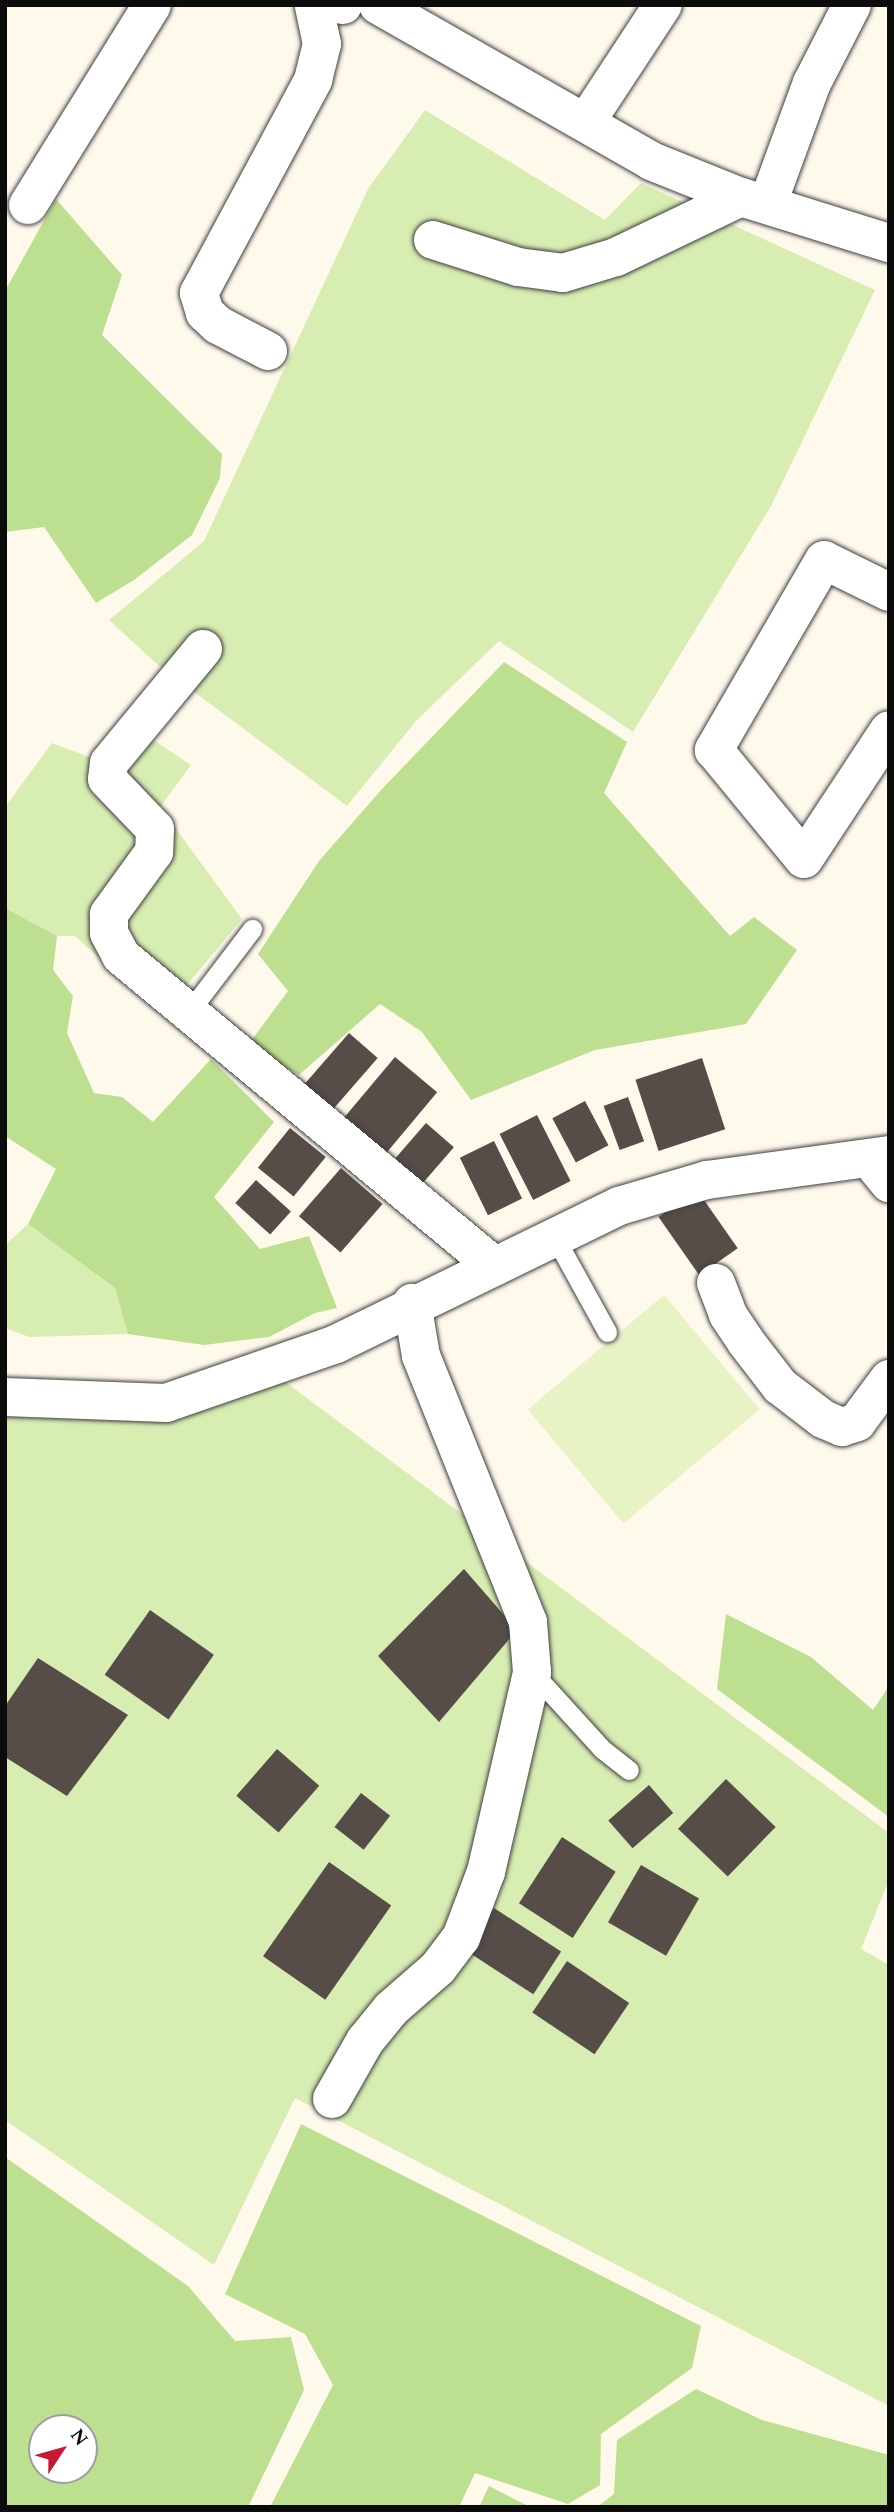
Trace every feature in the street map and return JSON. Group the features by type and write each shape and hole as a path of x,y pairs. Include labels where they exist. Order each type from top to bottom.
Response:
{"street":[{"path":"28,205 152,5"},
{"path":"268,351 218,324 205,313 199,293 313,80 322,44 313,5"},
{"path":"378,5 652,161 754,200 889,243"},
{"path":"586,122 663,5"},
{"path":"433,240 518,267 563,273 617,257 754,200 852,5"},
{"path":"889,592 824,560 714,750 804,859 889,730"},
{"path":"203,649 109,763 106,774 155,829 154,852 109,914 109,933 121,956 495,1267"},
{"path":"5,1397 166,1403 336,1344 412,1303 495,1267 553,1234 619,1206 706,1180 887,1165"},
{"path":"716,1283 728,1315 780,1386 823,1419 842,1427 857,1422 889,1379"},
{"path":"332,2098 365,2041 391,2009 438,1968 461,1938 486,1872 532,1672 528,1622 421,1356 412,1303"}],"lane":[{"path":"188,1013 252,929"},
{"path":"553,1234 607,1332"},
{"path":"532,1672 602,1749 629,1770"}],"green space":[{"path":"425,110 605,220 641,183 875,290 771,506 633,732 499,641 416,721 347,806 158,665 109,620 204,541 368,189"},
{"path":"56,199 122,275 102,335 222,454 220,478 192,535 134,580 96,603 44,527 5,532 5,291"},
{"path":"504,662 627,742 604,793 730,936 754,917 797,950 746,1024 595,1050 471,1100 422,1032 380,1004 299,1075 248,1045 288,991 258,954 319,861 382,789"},
{"path":"152,739 191,765 160,807 242,919 162,1015 75,936 57,936 5,908 5,807 52,743 120,769"},
{"path":"5,908 57,936 53,970 73,996 67,1033 94,1093 122,1097 153,1122 211,1059 274,1122 214,1197 260,1249 309,1236 337,1308 315,1313 269,1337 204,1345 128,1334 115,1288 28,1224 56,1169 5,1136"},
{"path":"28,1224 115,1288 128,1334 29,1337 5,1328 5,1245"},
{"path":"664,1295 760,1409 623,1524 528,1409"},
{"path":"280,1378 889,1833 889,1880 861,1949 889,1965 889,2406 295,2098 214,2265 5,2120 5,1415 164,1420"},
{"path":"726,1614 811,1657 873,1710 889,1686 889,1817 717,1689"},
{"path":"301,2124 701,2326 692,2368 601,2434 600,2485 568,2504 475,2473 459,2507 270,2507 333,2385 305,2334 225,2294"},
{"path":"5,2157 188,2286 235,2341 291,2337 304,2390 248,2507 5,2507"},
{"path":"696,2389 762,2420 889,2455 889,2507 597,2507 614,2494 617,2440"},
{"path":"489,2486 530,2507 479,2507"}],"building":[{"path":"349,1033 378,1058 332,1111 303,1086"},
{"path":"395,1057 437,1092 386,1154 344,1118"},
{"path":"702,1058 725,1129 659,1151 635,1080"},
{"path":"628,1097 644,1141 620,1150 604,1106"},
{"path":"585,1101 608,1145 576,1163 552,1118"},
{"path":"537,1115 571,1181 533,1200 500,1134"},
{"path":"426,1123 454,1147 423,1183 395,1158"},
{"path":"290,1128 326,1157 294,1197 258,1168"},
{"path":"494,1141 522,1199 488,1215 460,1158"},
{"path":"341,1168 383,1204 341,1252 299,1216"},
{"path":"256,1180 291,1211 270,1234 235,1203"},
{"path":"697,1190 738,1248 699,1275 658,1217"},
{"path":"464,1569 517,1630 439,1722 378,1656"},
{"path":"150,1610 214,1655 169,1719 105,1675"},
{"path":"38,1658 128,1715 67,1796 5,1757 5,1706"},
{"path":"277,1749 319,1786 279,1833 236,1796"},
{"path":"726,1779 776,1827 728,1877 678,1829"},
{"path":"649,1785 673,1813 633,1848 608,1820"},
{"path":"361,1793 390,1816 364,1850 335,1827"},
{"path":"562,1837 616,1872 573,1938 519,1903"},
{"path":"329,1862 391,1906 325,2000 263,1956"},
{"path":"641,1865 699,1898 666,1956 608,1922"},
{"path":"494,1908 561,1952 533,1994 466,1951"},
{"path":"567,1961 629,2003 595,2054 532,2012"}]}
